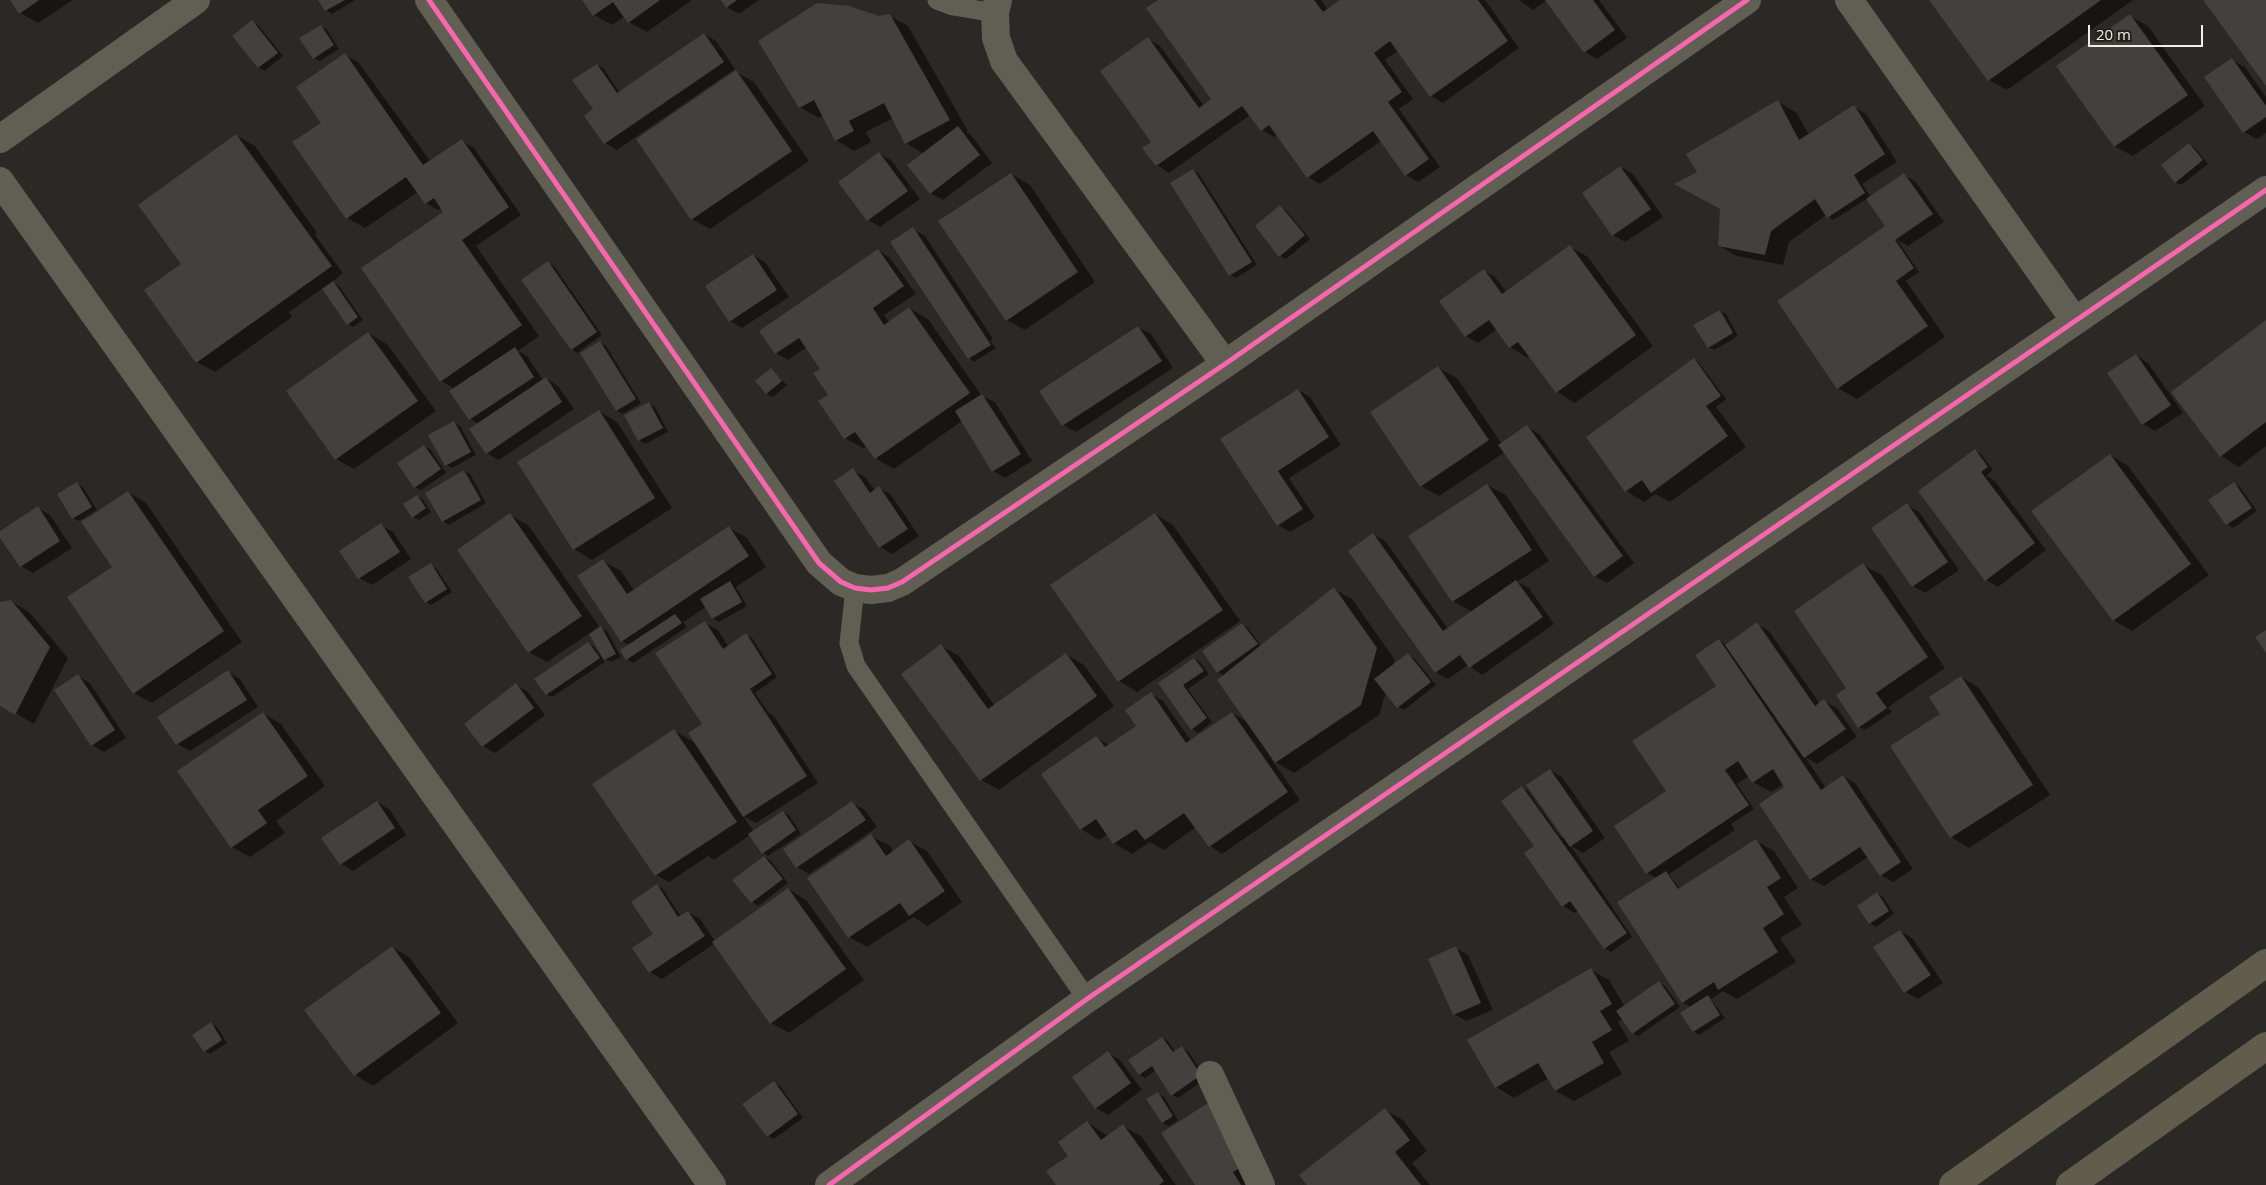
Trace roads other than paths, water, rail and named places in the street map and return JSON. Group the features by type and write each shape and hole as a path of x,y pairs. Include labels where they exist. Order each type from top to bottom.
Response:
{"main road":[{"path":"1953,1185 2266,963"},
{"path":"2070,1185 2266,1046"}],"street":[{"path":"0,139 196,0"},
{"path":"429,0 819,563 841,582 855,588 871,590 888,588 902,582 1225,364 1747,0"},
{"path":"1849,0 2075,321"},
{"path":"997,6 996,38 1004,61 1225,364"},
{"path":"0,181 712,1185"},
{"path":"836,1183 1087,999 2266,190"},
{"path":"1210,1075 1261,1185"}],"lane":[{"path":"937,0 953,6 997,6"},
{"path":"855,588 850,643 856,666 1087,999"}]}
